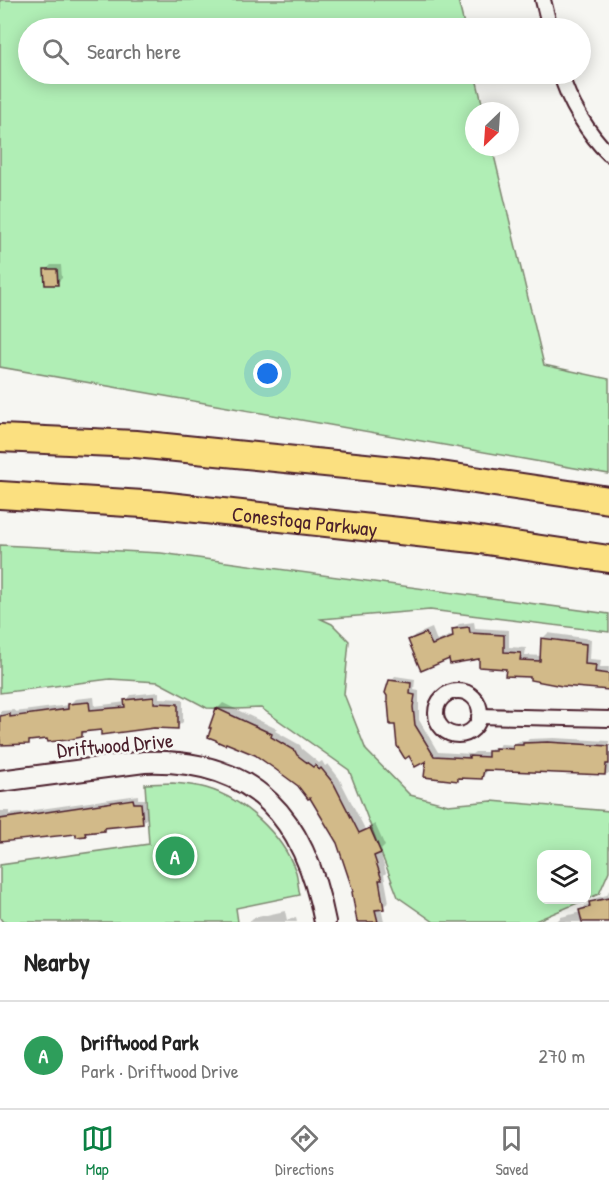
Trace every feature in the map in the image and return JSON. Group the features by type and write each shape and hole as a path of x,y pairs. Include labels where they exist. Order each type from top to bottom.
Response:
{"highway":[{"path":"0,438 136,444 434,474 609,500"},
{"name":"Conestoga Parkway","path":"0,495 171,506 473,539 609,559"}],"street":[{"path":"543,0 548,18"},
{"path":"564,84 593,139 609,154"},
{"path":"479,716 609,719"},
{"name":"Driftwood Drive","path":"0,781 144,762 168,761 205,767 227,775 260,793 285,818 300,843 318,888 325,922"}],"green space":[{"path":"0,0 458,0 462,18 18,18 18,84 477,84 482,102 465,102 465,156 494,156 544,365 609,379 609,474 0,367"},
{"path":"0,545 161,553 609,614 609,632 430,610 321,619 332,624 349,641 344,694 366,750 410,795 448,805 492,801 609,811 609,871 599,894 591,898 591,850 537,850 537,904 576,904 533,922 434,922 398,897 349,770 261,708 207,708 158,682 110,679 0,693"},
{"path":"173,783 202,787 220,793 234,800 260,820 290,858 296,872 300,895 236,908 238,922 3,922 0,918 0,865 149,844 145,784"}],"building":[{"path":"44,269 57,269 58,285 45,285"},
{"path":"469,627 470,633 504,635 504,652 521,653 520,660 540,661 541,638 586,644 585,664 596,665 595,672 609,674 609,690 562,686 530,680 530,677 505,676 506,669 479,667 479,659 450,664 449,659 421,671 408,640 426,633 432,645 453,637 452,629"},
{"path":"389,680 411,683 410,694 415,695 413,707 415,725 434,756 488,757 488,751 495,751 495,748 513,749 513,745 523,745 523,743 548,742 609,746 609,764 606,764 605,775 484,770 482,779 458,778 458,781 424,777 426,761 415,767 409,756 405,759 397,746 395,725 390,725 385,693"},
{"path":"154,697 154,703 178,704 178,729 154,728 101,735 101,730 82,732 82,737 67,740 48,742 47,739 29,741 29,744 0,745 0,716 10,714 10,717 68,709 68,704 89,702 90,710 125,707 124,700"},
{"path":"216,708 272,734 271,737 295,751 313,767 315,765 319,770 321,768 334,784 359,833 370,828 381,853 374,856 382,880 379,880 384,909 375,910 378,922 357,922 353,891 337,843 310,798 308,799 298,786 255,755 208,737"},
{"path":"133,799 134,803 141,803 143,824 104,828 104,831 85,833 86,836 76,837 76,834 0,842 0,819"},
{"path":"609,898 609,922 582,922 579,910 590,907 591,902"}],"place":[{"name":"Driftwood Park","path":"175,856"}]}
